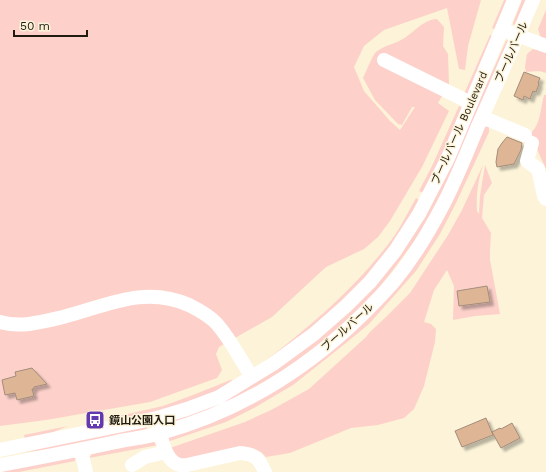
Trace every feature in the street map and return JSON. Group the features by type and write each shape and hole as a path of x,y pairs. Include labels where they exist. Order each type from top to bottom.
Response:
{"street":[{"name":"ブールバール Boulevard","path":"0,450 157,418 219,397 273,364 314,334 346,306 370,282 395,251 419,214 448,158 514,0"},
{"name":"ブールバール","path":"0,465 82,450 160,433 226,410 258,394 286,377 347,329 395,281 415,252 445,202 489,120 517,36 533,0"},
{"path":"502,29 546,46"},
{"path":"384,60 471,103"},
{"path":"489,120 528,139 527,161 538,169 546,199"},
{"path":"0,322 23,325 45,322 133,297 151,296 167,298 193,307 216,323 232,344 252,377"},
{"path":"157,418 166,452 175,463 187,466 240,453 254,456 259,460 265,472"},
{"path":"82,450 86,472"},
{"path":"132,465 145,458 166,452"}],"shaded area":[{"path":"0,0 481,0 468,46 465,70 459,69 447,8 384,30 364,46 354,67 364,91 390,121 400,130 415,107 412,107 402,125 398,124 375,100 363,78 373,57 379,50 401,40 427,21 437,19 444,27 443,46 448,54 449,84 438,103 449,111 422,167 390,221 378,237 364,249 326,267 272,317 219,347 216,354 222,370 217,378 150,402 46,420 0,426"},
{"path":"504,0 509,0 496,30 492,28"},
{"path":"522,0 528,0 516,25 514,25 513,23"},
{"path":"546,10 546,41 541,38 538,29"},
{"path":"490,35 494,36 468,95 464,94"},
{"path":"508,40 509,42 438,204 421,232 370,299 332,335 260,387 230,403 168,425 166,422 198,410 382,278 475,110 506,41"},
{"path":"533,49 546,52 546,73 539,71 526,72 525,67 527,54"},
{"path":"544,95 546,95 546,169 530,134 534,130 540,116"},
{"path":"459,106 463,108 424,193 419,191 432,166"},
{"path":"486,126 489,127 489,132 440,234 416,271 369,324 293,385 254,408 226,422 167,442 167,438 170,436 225,417 390,295"},
{"path":"483,165 477,193 477,211 479,214 485,165 492,183 484,195 482,218 491,233 490,260 500,314 453,320 454,286 447,270 434,290 424,322 431,324 436,329 435,342 424,386 414,409 404,418 378,425 351,428 290,453 266,457 261,452 250,449 187,461 174,456 170,448 245,422 271,410 309,389 366,337 410,293 448,235 462,210","holes":["487,286 488,293 457,291"]},
{"path":"416,198 419,200 407,222 374,270 339,306 282,353 264,362 317,319 366,271 395,235"},
{"path":"233,379 218,391 156,413 137,416 119,416 163,406"},
{"path":"68,426 46,435 25,439 24,435"},
{"path":"145,426 147,428 146,430 52,449 16,453"},
{"path":"152,441 158,445 89,458 92,454"},
{"path":"72,457 75,458 75,461 19,472 0,472 0,471"}],"building":[{"path":"524,72 540,78 536,92 533,91 530,99 524,96 523,100 514,96"},
{"path":"507,137 522,143 521,150 514,164 497,167 496,162 498,149"},
{"path":"487,286 490,302 459,306 457,291"},
{"path":"32,368 47,384 34,387 34,389 32,389 34,396 17,400 15,393 5,395 2,380 16,376 15,372"},
{"path":"486,418 493,435 462,447 455,431"},
{"path":"512,423 520,438 501,448 492,432"}],"place":[{"name":"鏡山公園入口","path":"95,420"}]}
